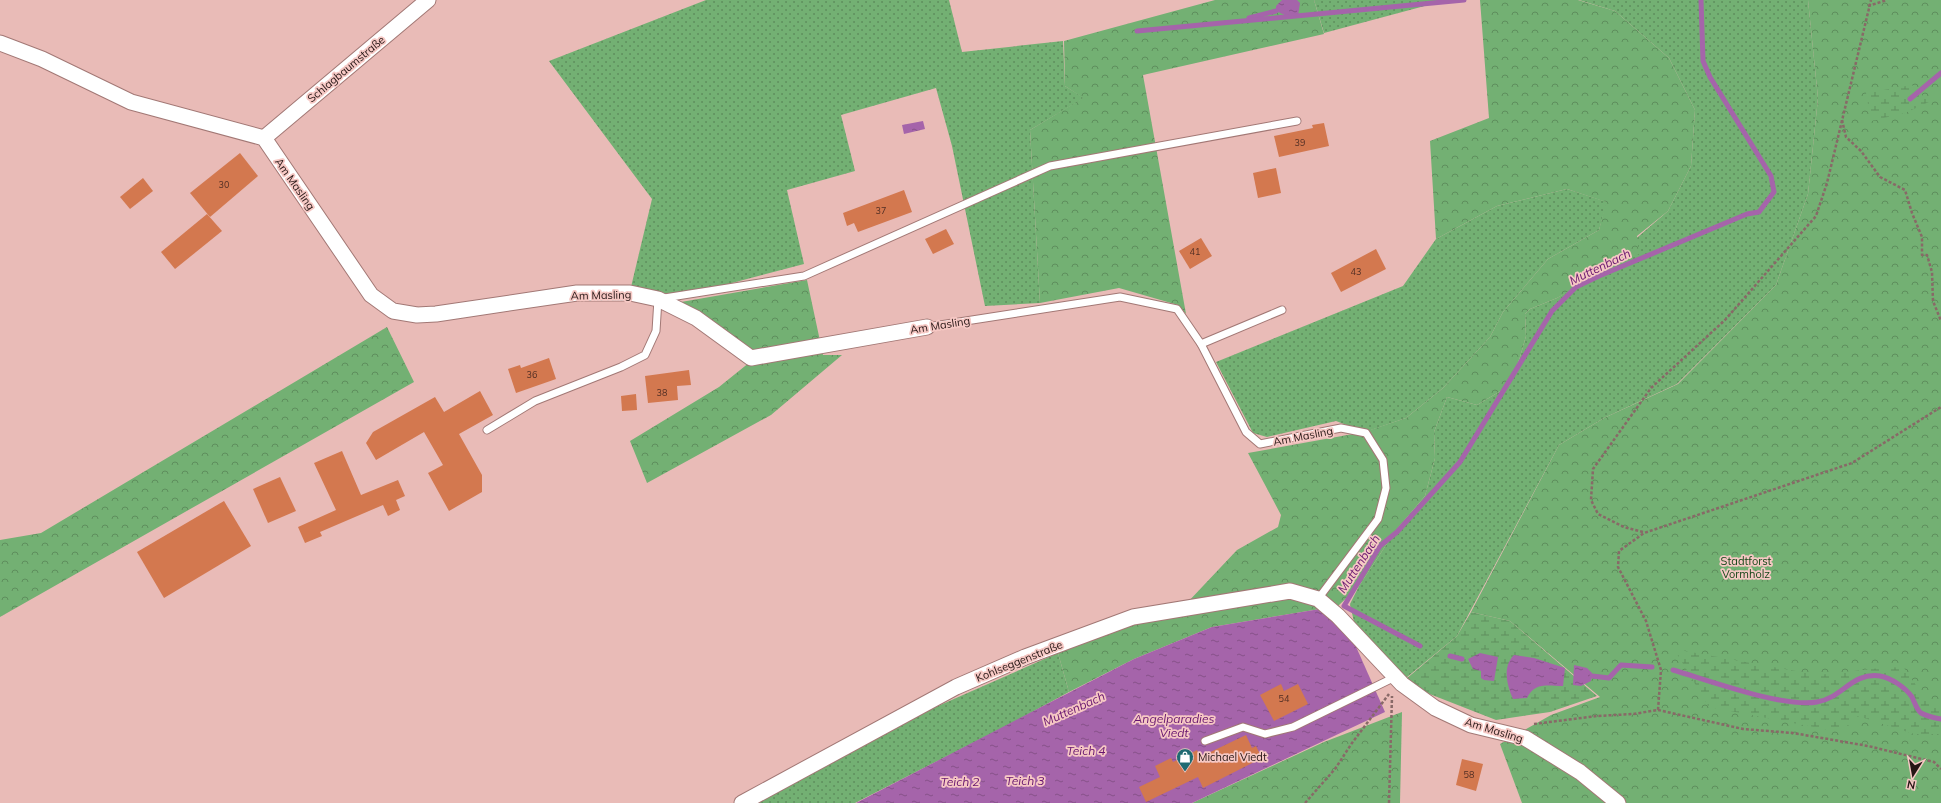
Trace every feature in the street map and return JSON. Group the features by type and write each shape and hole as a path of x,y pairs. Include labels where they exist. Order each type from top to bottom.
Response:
{"street":[{"name":"Schlagbaumstraße","path":"264,138 428,0"},
{"path":"0,43 42,59 131,102 264,138"},
{"name":"Am Masling","path":"264,138 371,295 393,311 417,315 436,314 576,294 630,293 658,299 696,318 751,358 927,327"},
{"name":"Kohlseggenstraße","path":"742,803 956,687 1024,657 1133,617 1290,592 1318,599"},
{"name":"Am Masling","path":"1318,599 1338,616 1402,684 1435,708 1471,724 1525,738 1580,772 1618,803"}],"lane":[{"path":"487,430 535,401 621,367 645,354 656,331 658,299 804,276 1050,166 1297,121"},
{"name":"Am Masling","path":"927,327 1120,297 1177,309 1201,344 1246,432 1260,444 1341,428 1366,433 1383,460 1386,488 1378,519 1318,599"},
{"path":"1201,344 1282,310"},
{"path":"1205,741 1244,727 1265,734 1293,726 1395,676"}],"path":[{"path":"1644,533 1624,527 1598,514 1591,500 1593,469 1651,388 1725,320 1816,216 1827,183 1868,6 1871,0"},
{"path":"1868,6 1887,0"},
{"path":"1842,120 1846,138 1861,150 1880,177 1906,190 1912,213 1922,236 1922,255 1927,255 1932,272 1933,301 1941,321"},
{"path":"1658,710 1661,670 1646,621 1618,568 1619,551 1644,533 1852,463 1941,407"},
{"path":"1305,803 1335,769 1352,743 1392,690 1390,803"},
{"path":"1532,725 1658,710 1742,729 1793,733 1868,746 1934,762 1941,768"}],"green space":[{"path":"706,0 949,0 962,52 1063,41 1065,86 1084,98 1030,130 1040,303 985,306 952,146 936,88 841,115 855,171 787,190 804,264 713,288 670,294 631,287 652,199 549,61"},
{"path":"1215,0 1314,0 1324,34 1143,75 1186,314 1178,305 1119,288 1040,303 1030,130 1083,98 1065,86 1064,41"},
{"path":"1314,0 1447,0 1324,33"},
{"path":"1480,0 1578,0 1615,11 1669,58 1695,110 1691,166 1668,211 1637,236 1639,254 1557,298 1530,309 1525,314 1526,336 1509,386 1477,405 1447,397 1434,432 1435,458 1425,496 1396,530 1359,586 1338,606 1212,627 1134,659 1069,692 1058,653 1186,604 1237,550 1278,527 1281,515 1248,453 1364,432 1406,418 1443,388 1490,337 1503,312 1548,259 1599,230 1606,202 1567,189 1497,206 1436,239 1430,141 1489,118"},
{"path":"1579,0 1808,0 1818,98 1808,194 1776,285 1677,384 1604,418 1559,445 1457,636 1406,678 1356,631 1350,604 1359,586 1396,530 1425,496 1435,458 1434,432 1447,397 1477,405 1509,386 1526,336 1525,314 1530,309 1557,298 1589,279 1668,211 1691,166 1695,110 1669,58 1615,11"},
{"name":"Stadtforst Vormholz","path":"1808,0 1941,0 1941,803 1522,803 1500,744 1551,715 1600,697 1510,621 1471,612 1559,445 1604,418 1678,384 1776,285 1808,194 1818,98"},
{"path":"1912,85 1929,102 1905,113 1871,121 1866,93"},
{"path":"1567,189 1607,202 1599,230 1548,259 1503,312 1490,337 1443,388 1406,418 1365,432 1336,421 1267,437 1253,433 1216,362 1403,286 1436,239 1497,206"},
{"path":"807,280 823,355 842,355 771,415 647,483 630,441 719,387 755,358 681,302"},
{"path":"387,327 414,382 0,617 0,540 41,533"},
{"path":"1471,612 1510,621 1597,696 1550,712 1496,720 1427,693 1406,679 1457,636"},
{"path":"1674,649 1818,675 1889,667 1904,668 1922,694 1941,708 1941,734 1914,734 1858,716 1840,732 1709,707"},
{"path":"1058,653 1069,692 1010,724 855,803 755,803 913,717"},
{"path":"1402,712 1400,803 1192,803 1324,742"}],"water":[{"path":"1282,0 1297,0 1300,3 1298,16 1289,17 1276,11 1276,6"},
{"path":"923,121 925,129 904,134 902,125"},
{"name":"Angelparadies Viedt","path":"1338,606 1385,712 1192,803 856,803 1134,659 1212,627"},
{"path":"1480,653 1498,657 1494,681 1484,680 1481,678 1481,671 1473,669 1468,659"},
{"path":"1514,655 1534,658 1565,668 1563,686 1538,687 1530,693 1527,698 1513,699 1509,688 1507,671 1510,660"},
{"path":"1574,665 1587,668 1592,673 1591,681 1581,686 1573,685"}],"building":[{"path":"1324,123 1329,146 1279,157 1274,136 1313,128 1312,125"},
{"path":"240,153 258,176 210,217 190,193"},
{"path":"1276,168 1281,193 1258,198 1253,173"},
{"path":"143,178 153,191 130,209 120,197"},
{"path":"904,190 912,212 858,232 854,223 847,226 843,213"},
{"path":"207,214 222,231 175,269 161,252"},
{"path":"946,229 954,244 933,254 925,239"},
{"path":"1201,238 1212,256 1190,269 1179,251"},
{"path":"1376,249 1386,269 1341,292 1331,273"},
{"path":"549,358 556,379 516,393 508,369 520,365 521,368"},
{"path":"689,370 691,385 677,386 678,400 648,403 645,376"},
{"path":"480,391 493,415 459,434 482,475 482,492 449,511 428,473 443,465 424,432 376,460 366,443 373,432 435,397 444,412"},
{"path":"636,394 637,410 622,411 621,396"},
{"path":"342,451 361,495 398,480 405,496 396,500 400,510 388,516 383,505 320,532 322,536 305,543 298,527 336,510 314,463"},
{"path":"280,477 296,511 268,523 253,489"},
{"path":"224,501 251,546 164,598 137,552"},
{"path":"1281,684 1284,691 1298,684 1308,704 1274,721 1260,695"},
{"path":"1246,735 1252,748 1256,746 1262,758 1203,788 1198,777 1146,802 1139,787 1160,777 1155,766 1171,758 1173,762 1197,750 1200,757"},
{"path":"1462,759 1483,764 1476,791 1456,785"}],"waterway":[{"path":"1137,31 1464,0"},
{"name":"Muttenbach","path":"1420,646 1344,606 1380,546 1397,532 1460,462 1552,311 1576,287 1747,214 1759,212 1774,192 1771,176 1710,77 1703,61 1701,0"},
{"path":"1249,18 1276,11"},
{"path":"1910,99 1941,73"},
{"path":"1450,656 1462,659"},
{"path":"1592,676 1609,678 1621,665 1652,667"},
{"path":"1673,670 1745,692 1785,701 1802,703 1826,700 1854,681 1870,676 1880,676 1902,686 1912,697 1921,713 1941,719"}],"place":[{"name":"Michael Viedt","path":"1185,772"}],"water label":[{"name":"Teich 4","path":"1086,751"},
{"name":"Teich 3","path":"1025,781"},
{"name":"Teich 2","path":"960,782"}]}
